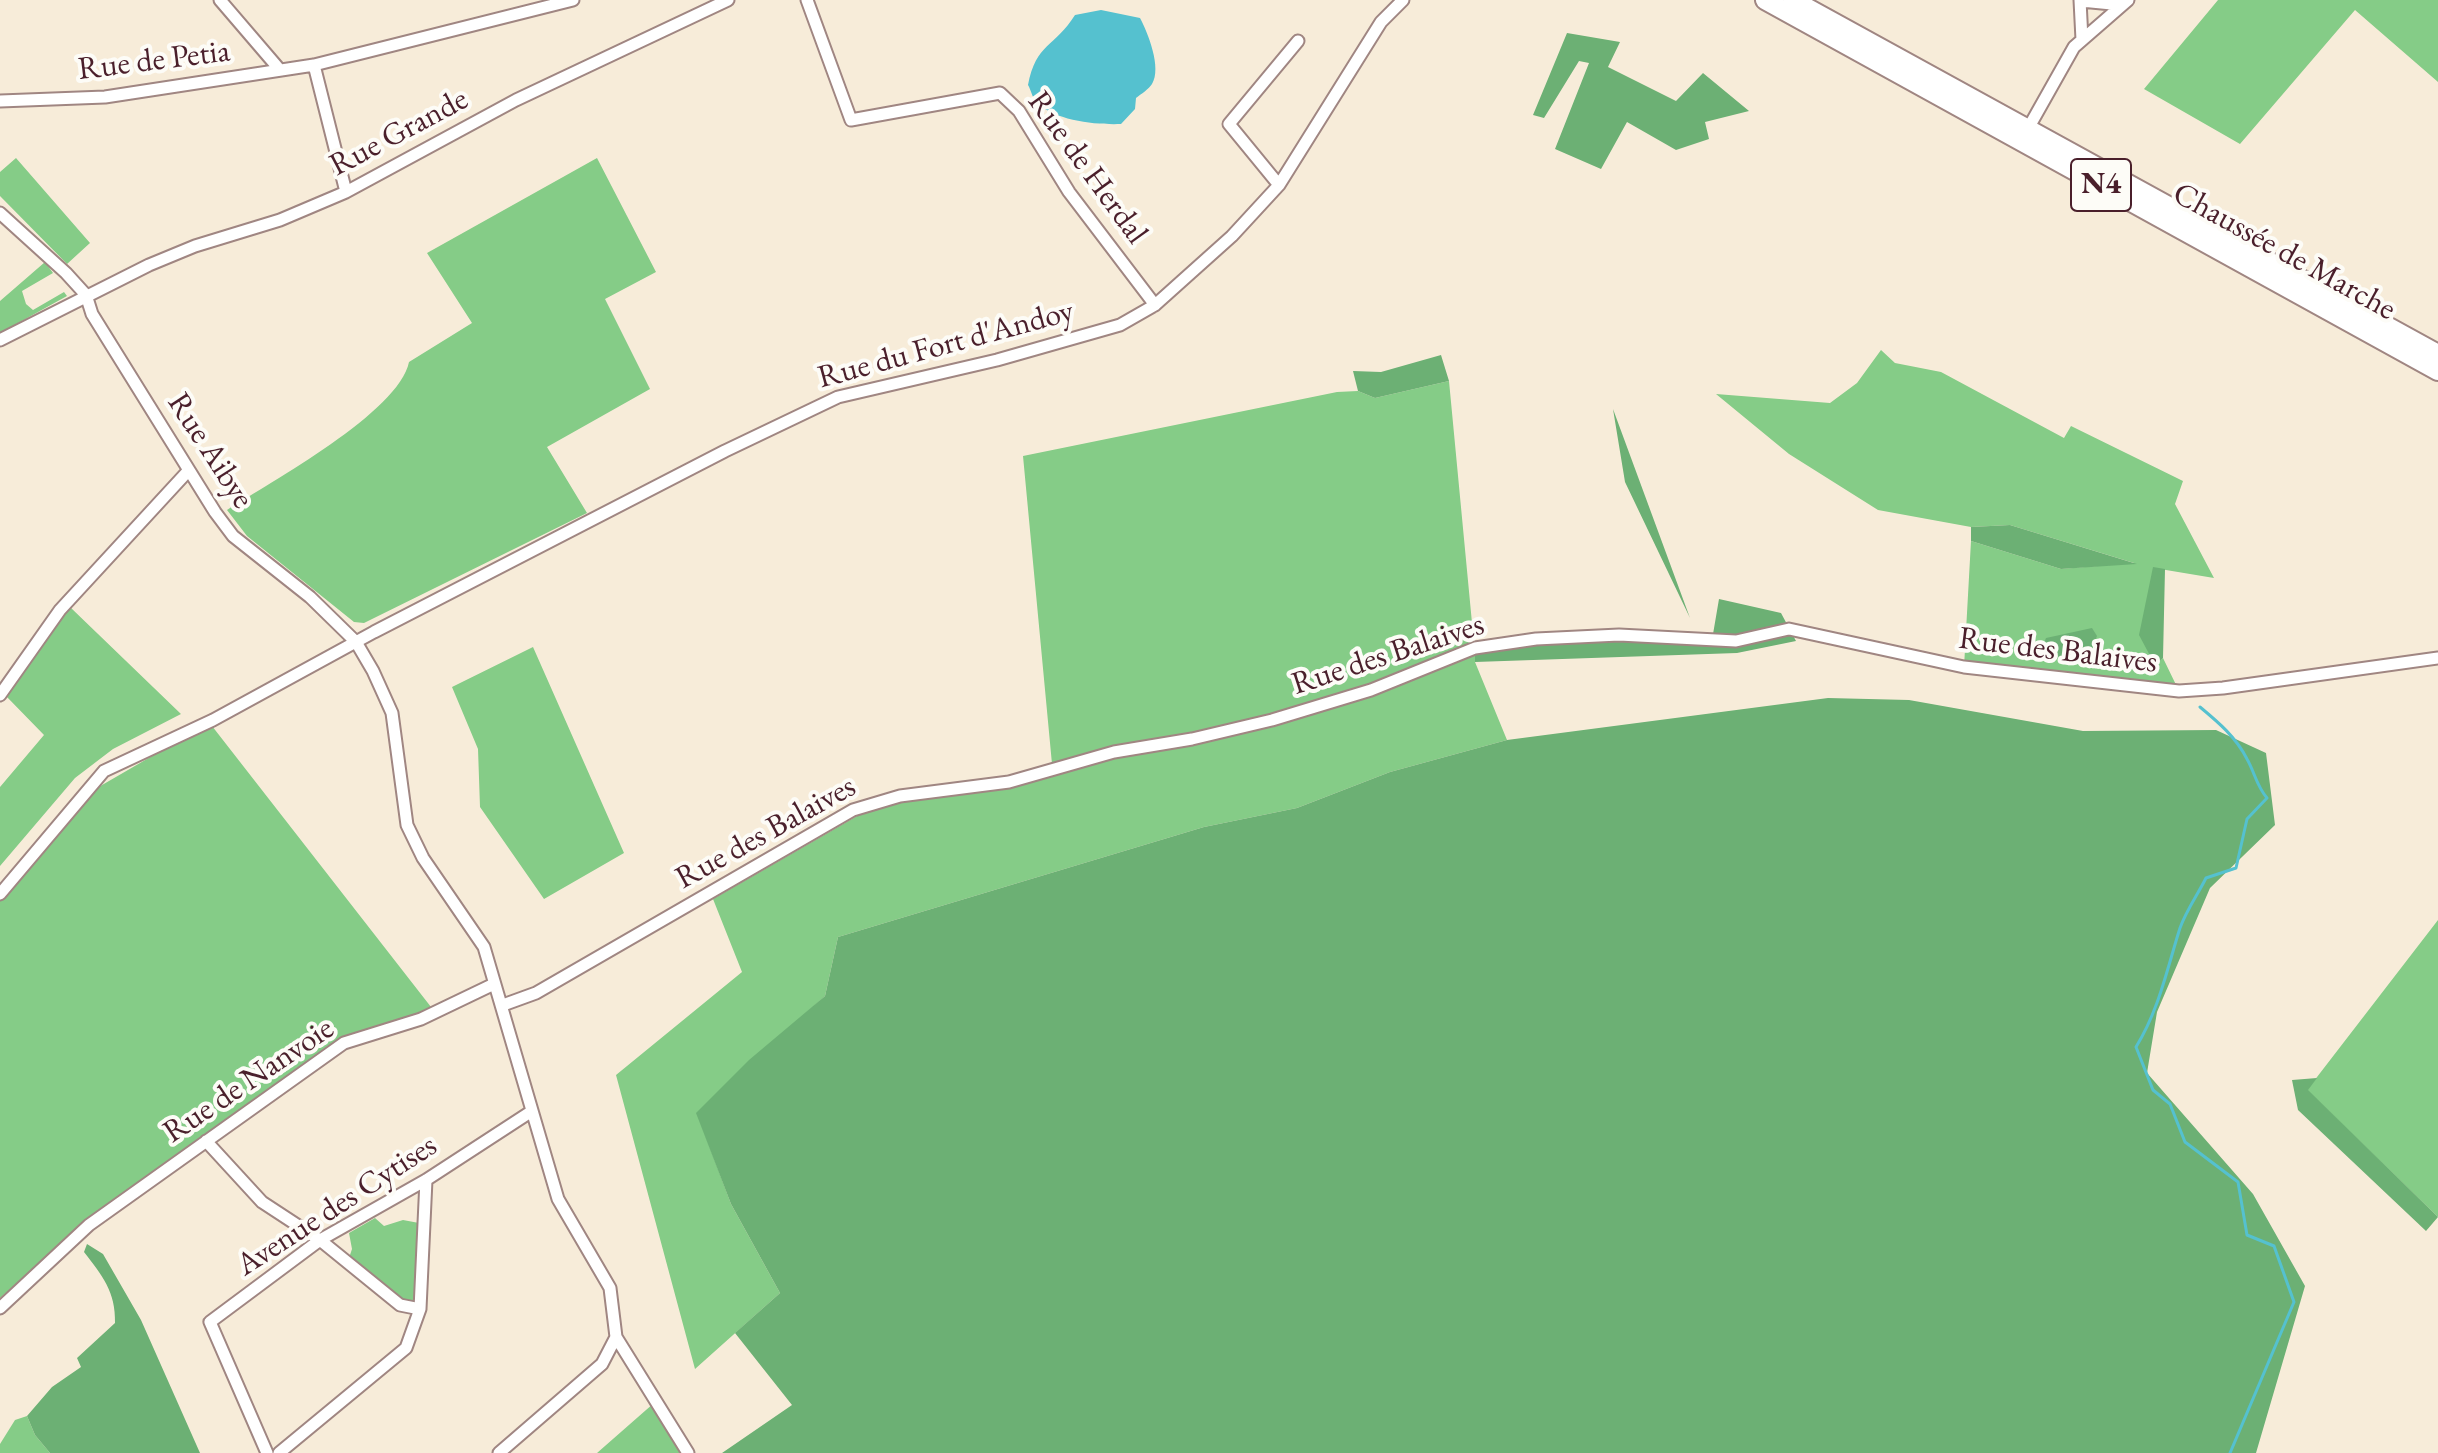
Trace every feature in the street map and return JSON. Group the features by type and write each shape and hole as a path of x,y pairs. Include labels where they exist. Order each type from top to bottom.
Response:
{"main road":[{"name":"Chaussée de Marche","path":"1765,0 2435,356"},
{"name":"Chaussée de Marche","path":"1793,0 2024,135"}],"street":[{"path":"220,0 280,70"},
{"name":"Rue de Petia","path":"0,101 105,97 314,65 573,0"},
{"name":"Rue Grande","path":"0,340 86,295 195,246 280,220 346,192 516,100 728,0"},
{"name":"Rue de Herdal","path":"807,0 851,120 1000,93 1027,122 1069,192 1155,305"},
{"name":"Rue du Fort d'Andoy","path":"0,894 104,771 213,720 356,642 808,409 838,397 997,360 1120,325 1155,305 1232,236 1279,185 1381,22 1403,0"},
{"path":"2082,40 2081,1 2125,3"},
{"path":"2024,135 2074,47 2125,3"},
{"path":"1279,185 1229,124 1298,41"},
{"path":"314,65 346,192"},
{"path":"0,213 86,295"},
{"name":"Rue Aibye","path":"86,295 92,314 233,536 310,597 356,642 392,713 407,825 423,858 484,947 558,1199 610,1288 616,1337"},
{"path":"0,695 60,610 189,470"},
{"name":"Rue des Balaives","path":"503,1005 536,993 853,810 876,802 1009,782 1114,752 1192,739 1272,720 1371,690 1475,648 1536,639 1619,635 1736,641 1789,629 1978,669 2179,691 2438,658"},
{"name":"Rue de Nanvoie","path":"0,1308 89,1225 344,1043 421,1019 494,984"},
{"name":"Avenue des Cytises","path":"267,1453 210,1322 320,1240 426,1180 532,1111"},
{"path":"206,1141 262,1202 320,1240 400,1305 420,1309"},
{"path":"279,1453 406,1348 420,1309 426,1180"},
{"path":"499,1453 584,1383 602,1364 616,1337"},
{"path":"616,1337 688,1453"}],"green space":[{"path":"2218,0 2438,0 2438,82 2355,10 2240,144 2144,89"},
{"path":"1567,33 1620,42 1608,67 1676,101 1703,73 1749,111 1705,122 1709,139 1676,150 1627,122 1601,169 1555,149 1589,63 1579,61 1544,118 1533,115"},
{"path":"16,158 90,243 67,264 0,196 0,172"},
{"path":"597,158 656,272 605,299 650,389 547,447 587,513 364,623 354,622 247,536 227,510 359,423 400,382 409,362 472,323 427,253"},
{"path":"45,262 53,273 22,291 26,304 33,310 64,292 67,296 0,333 0,301"},
{"path":"1881,350 1895,363 1941,372 2064,438 2071,426 2183,481 2175,504 2214,578 2154,568 2155,664 2163,658 2179,691 1964,667 1971,541 2061,569 2134,563 2010,525 1971,527 1878,510 1789,454 1716,394 1830,403 1857,383"},
{"path":"1441,355 1449,381 1375,398 1358,391 1353,371 1381,372"},
{"path":"1449,381 1474,644 1371,687 1272,716 1052,764 1023,456 1337,392 1358,391 1375,398"},
{"path":"1613,409 1690,618 1625,482"},
{"path":"2010,525 2137,564 2061,569 1971,541 1971,527"},
{"path":"2153,567 2165,569 2163,658 2155,665 2139,635"},
{"path":"1719,599 1781,613 1796,641 1737,653 1475,662 1475,648 1536,639 1712,640"},
{"path":"70,607 181,714 113,749 75,778 0,866 0,787 44,735 6,696"},
{"path":"2092,628 2097,636 2091,651 2062,658 2041,650 2046,638"},
{"path":"533,647 624,853 544,899 480,807 478,749 452,687"},
{"path":"1475,648 1475,662 1507,740 1390,772 1297,808 1204,827 838,937 825,996 697,1113 731,1204 780,1293 695,1369 616,1075 742,972 713,899 878,804 1261,725"},
{"path":"1828,698 1909,700 2083,731 2216,730 2266,753 2275,825 2210,888 2157,1012 2147,1073 2253,1194 2305,1286 2256,1453 722,1453 792,1405 735,1333 780,1293 731,1204 696,1113 749,1060 825,996 838,937 1204,827 1297,808 1390,772 1507,740"},
{"path":"212,726 431,1007 403,1021 346,1037 202,1137 69,1237 0,1298 0,900 90,792 197,730"},
{"path":"2438,920 2438,1217 2307,1090"},
{"path":"2317,1078 2308,1090 2438,1217 2426,1231 2298,1110 2292,1080"},
{"path":"375,1218 384,1226 403,1220 419,1223 417,1305 402,1301 349,1258 352,1249 349,1233"},
{"path":"87,1244 103,1254 141,1320 200,1453 50,1453 35,1435 27,1416 52,1387 81,1367 77,1358 115,1323 110,1293 84,1252"},
{"path":"654,1403 684,1453 597,1453"},
{"path":"27,1416 35,1435 50,1453 0,1453 0,1444 15,1420"}],"water":[{"path":"1101,10 1140,18 1155,60 1152,84 1136,98 1135,109 1121,124 1089,123 1055,114 1036,102 1028,85 1031,71 1041,53 1075,15"}],"waterway":[{"path":"2200,707 2238,744 2267,798 2247,819 2236,868 2206,878 2189,909 2180,928 2157,1004 2136,1047 2153,1090 2170,1104 2185,1142 2238,1182 2247,1235 2274,1246 2294,1302 2230,1453"}]}
